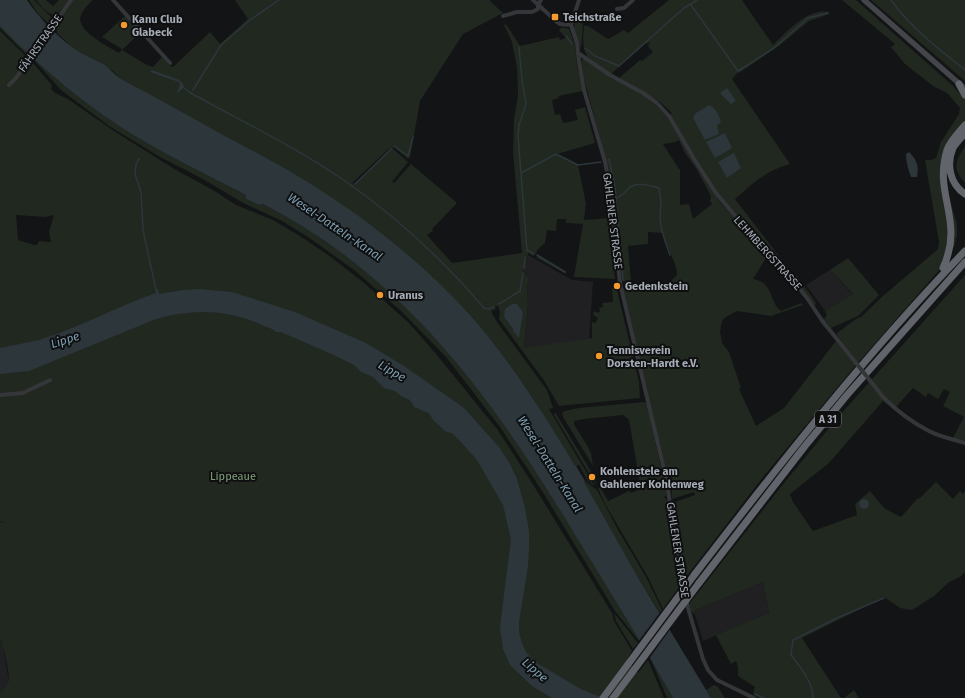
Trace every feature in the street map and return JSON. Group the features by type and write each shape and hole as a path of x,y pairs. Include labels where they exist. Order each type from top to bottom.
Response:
{"highway":[{"path":"959,84 965,95"},
{"path":"956,211 945,175 945,161 948,148 965,124"},
{"path":"965,133 954,148 950,162 950,175 956,185 965,194"},
{"path":"904,316 948,261 956,248 959,238"},
{"name":"A 31","path":"602,698 695,574 841,388 904,316 965,250"},
{"name":"A 31","path":"613,698 699,583 810,440 862,378 965,262"}],"main road":[{"path":"864,0 965,89"}],"street":[{"name":"FÄHRSTRASSE","path":"9,85 16,78 71,0"},
{"path":"113,0 170,63"},
{"path":"533,0 560,24 571,25 579,0"},
{"path":"503,16 517,12 532,12 538,9 538,4 541,0"},
{"path":"618,9 624,8 633,0"},
{"name":"GAHLENER STRASSE","path":"571,25 577,43 584,90 605,162 610,189 620,283 666,477 679,570 688,608 703,659 708,670 717,680 754,698"},
{"name":"LEHMBERGSTRASSE","path":"578,54 610,75 643,93 657,103 669,116 716,193 752,236 776,259 807,298 840,344 883,397 922,428 934,434 965,443"},
{"path":"0,395 23,393 50,380"}],"shaded area":[{"path":"528,255 572,280 593,282 589,339 524,349 528,304 527,289 529,278 522,271 522,268 526,268"},
{"path":"830,270 853,295 825,311 806,285"},
{"path":"763,582 769,613 703,641 694,611"},
{"path":"0,639 3,646 9,682 7,695 0,694"}],"green space":[{"path":"29,0 34,0 54,20 50,25 38,14"},
{"path":"36,0 46,0 53,6 59,0 69,0 57,15 53,15 43,8"},
{"path":"72,0 93,0 81,15 80,21 87,32 119,53 122,49 102,37 125,16 140,33 122,50 153,67 162,57 169,65 173,67 210,32 220,44 248,19 235,0 489,0 503,13 463,34 420,101 410,158 407,158 394,147 391,147 352,183 354,184 392,148 408,162 392,182 394,183 411,164 457,203 432,229 433,231 427,235 452,263 522,253 513,152 514,119 518,95 517,67 512,42 504,25 506,24 520,46 559,37 560,40 566,38 559,30 562,27 569,29 575,45 577,65 583,91 558,96 559,98 552,100 555,115 560,114 563,123 578,120 575,110 585,107 595,143 557,154 578,165 586,204 584,220 609,218 615,279 574,277 583,224 566,223 566,219 557,219 556,231 547,230 545,243 539,248 534,256 528,253 526,268 522,269 522,271 529,278 527,289 528,304 524,348 592,338 592,322 595,323 598,318 593,315 594,311 598,313 600,311 599,308 603,307 602,303 613,302 612,287 617,290 639,382 640,398 559,406 545,382 499,319 500,312 498,306 495,306 496,309 491,311 497,322 547,390 553,408 549,409 595,487 587,480 579,465 575,467 529,392 502,355 470,315 441,286 305,181 121,79 105,66 73,48 57,33 57,30 54,27","holes":["512,304 517,304 513,331 504,317"]},
{"path":"669,0 742,0 773,45 805,17 821,12 829,12 829,14 809,21 780,45 739,73 738,72 732,79 790,164 767,173 754,182 735,199 795,277 797,276 816,303 815,306 720,197 670,115 672,113 659,101 619,78 640,60 642,61 653,52 648,46 650,42 645,44 611,74 587,56 583,45 584,26 588,26 608,39 624,30 628,33"},
{"path":"842,0 856,0 952,85 965,99 965,121 956,132 944,181 957,224 957,236 954,247 942,267 858,363 837,333 859,317 860,318 883,296 938,249 939,242 925,160 936,158 941,142 959,114 960,108 947,93 933,86 905,64 891,47 895,44"},
{"path":"871,0 965,0 965,81"},
{"path":"575,20 583,24 581,50 574,28"},
{"path":"0,26 29,54 28,56 0,28"},
{"name":"Lippeaue","path":"0,31 33,63 51,84 51,89 55,93 68,99 114,131 176,170 213,190 236,205 273,220 300,236 331,257 363,282 409,323 497,429 612,613 614,621 632,651 627,659 638,673 648,660 664,698 0,698 0,693 3,691 9,680 6,659 0,639 0,522 6,523 0,521","holes":["16,215 45,217 54,215 49,232 51,242 39,241 37,245 34,245 18,240"]},
{"path":"32,57 78,96 140,139 246,195 246,199 259,205 263,204 282,214 338,250 374,278 407,308 475,383 505,424 561,509 639,641 615,611 544,494 500,427 446,357 400,310 354,270 308,237 282,221 243,203 203,179 160,157 109,126 61,90"},
{"path":"584,58 628,85 649,99 667,116 720,202 776,262 766,258 753,279 765,284 774,302 781,311 801,303 803,305 771,316 737,311 722,321 720,331 722,343 729,352 741,388 739,389 756,426 784,408 836,341 820,322 822,322 856,365 763,477 683,581 678,544 681,544 675,502 695,495 694,492 672,499 671,480 665,466 623,289 625,286 626,289 671,281 677,275 677,270 663,233 648,232 648,244 628,246 631,282 625,283 622,281 612,184 582,71 581,61","holes":["679,140 685,153 696,168 711,196 710,201 712,204 693,219 689,204 680,205 680,169 663,144"]},
{"path":"965,146 965,183 958,173 956,165"},
{"path":"537,254 565,271 566,274 537,258"},
{"path":"848,258 879,295 858,316 831,328 824,319 827,315 825,311 853,294 830,270"},
{"path":"965,275 965,441 953,438 964,417 943,406 950,392 944,389 938,399 928,393 926,397 913,388 896,407 886,398 888,405 883,401 829,463 790,494 793,502 813,531 857,515 855,504 870,491 884,508 901,517 918,498 919,499 936,482 953,499 960,491 963,494 965,492 965,572 960,577 949,582 934,596 912,610 900,608 884,597 802,638 841,698 758,698 753,694 755,687 738,676 736,661 731,664 716,635 769,613 763,582 694,611 695,615 691,611 689,604 784,483 839,416"},
{"path":"644,402 647,403 667,495 664,497 667,500 670,528 673,537 680,586 663,609 648,577 605,504 598,488 600,487 608,501 629,491 631,493 641,489 629,420 623,415 574,421 574,424 591,453 593,466 562,414 564,411 579,408"},
{"path":"555,412 592,473 596,485 554,415"},
{"path":"585,481 597,490 618,530 646,577 662,610 660,613 583,482"},
{"path":"614,613 638,643 633,649 616,621"},
{"path":"650,657 673,698 667,698"},
{"path":"714,685 718,687 725,698 711,698 706,690"},
{"path":"854,690 859,698 844,698"}],"water":[{"name":"Wesel-Datteln-Kanal","path":"0,0 27,0 53,31 66,42 80,52 105,65 121,79 275,163 328,195 393,242 453,296 500,352 539,408 585,481 584,482 640,581 711,698 673,698 550,494 517,444 483,396 447,351 407,309 364,271 316,235 263,204 259,205 246,199 246,195 140,139 84,101 32,57 0,26"},
{"path":"152,70 179,80 184,87 177,94 180,84 179,82 150,72"},
{"path":"727,88 736,101 731,104 720,93"},
{"path":"709,105 715,110 721,122 717,126 719,134 705,140 693,118 696,113"},
{"path":"725,133 732,148 715,158 706,142"},
{"path":"909,152 917,163 917,177 911,177 909,171 906,154"},
{"path":"734,153 741,168 727,178 718,162"},
{"name":"Lippe","path":"156,289 158,289 159,294 199,289 232,292 295,312 366,343 404,366 464,408 499,447 510,464 517,479 525,508 529,531 529,548 528,566 519,622 519,633 526,652 535,662 581,689 603,698 552,698 532,686 510,665 503,649 500,627 511,539 503,505 477,460 453,434 445,431 433,420 429,413 414,407 410,400 401,396 395,391 384,388 373,377 361,372 354,365 281,332 276,332 244,318 230,314 198,312 177,314 156,319 29,371 0,374 0,348 39,340 54,335 156,293"},
{"path":"512,304 517,304 523,312 519,338 504,317 505,309"},
{"path":"862,499 866,499 869,504 866,509 862,509 859,506 859,502"}],"pier":[{"path":"661,611 671,628 649,659 638,642"}],"waterway":[{"path":"193,90 221,45 250,20 279,0"},
{"path":"585,48 595,56 619,66 684,8 697,0"},
{"path":"891,0 916,29 965,70"},
{"path":"691,5 738,71 774,48 808,18 828,13"},
{"path":"566,36 572,44"},
{"path":"519,47 526,104 519,125 518,135 527,251"},
{"path":"183,87 189,92 307,157 345,181 383,209 419,240 436,256 484,308 488,309 494,307"},
{"path":"394,146 408,156 413,137"},
{"path":"355,184 392,148"},
{"path":"521,173 556,154 578,165 601,162"},
{"path":"139,159 136,164 135,174 141,192 143,230 156,290"},
{"path":"608,160 609,159 615,187 623,280"},
{"path":"616,198 621,196 630,187 638,184 659,188 661,202 661,227 670,255"},
{"path":"527,250 534,254"},
{"path":"537,255 565,272"},
{"path":"524,268 525,257"},
{"path":"499,304 520,291 523,273"},
{"path":"813,698 811,686 791,655 793,640 837,618 884,598"},
{"path":"755,694 764,698"}],"place":[{"name":"Teichstraße","path":"555,17"},
{"name":"Kanu Club Glabeck","path":"124,25"},
{"name":"Gedenkstein","path":"617,286"},
{"name":"Uranus","path":"380,295"},
{"name":"Tennisverein Dorsten-Hardt e.V.","path":"599,356"},
{"name":"Kohlenstele am Gahlener Kohlenweg","path":"592,477"}]}
